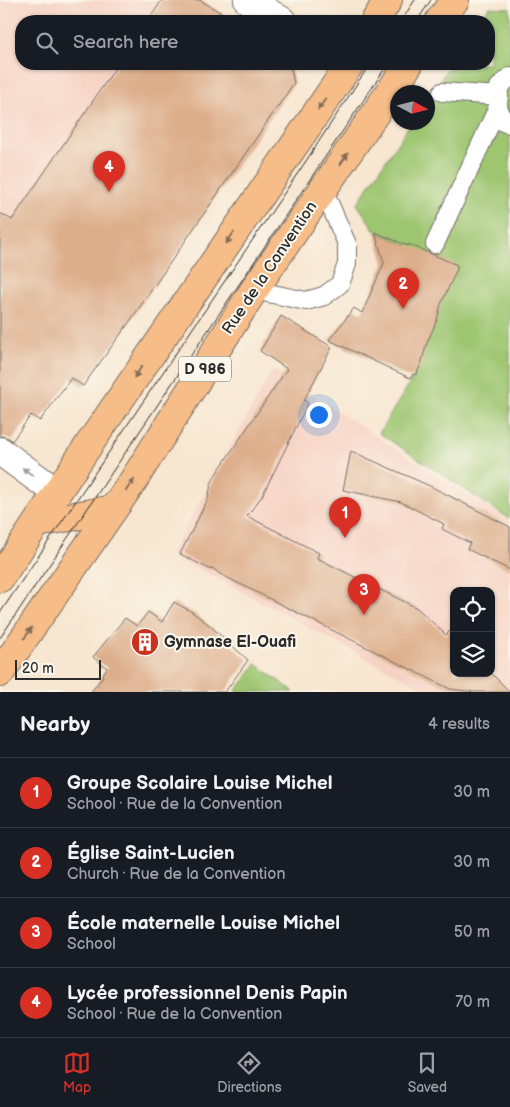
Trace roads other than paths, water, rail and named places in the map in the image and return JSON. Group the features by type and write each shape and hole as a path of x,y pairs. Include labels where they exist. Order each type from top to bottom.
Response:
{"main road":[{"path":"379,15 388,0"},
{"path":"444,15 455,0"},
{"path":"0,578 56,492 346,70"},
{"name":"Rue de la Convention","path":"0,673 138,472 254,290 406,70"},
{"path":"37,523 112,510"}],"street":[{"path":"248,0 272,15"},
{"path":"0,451 56,492"}],"lane":[{"path":"435,244 498,102 500,87 510,77"},
{"path":"442,92 498,102"},
{"path":"498,102 505,123 510,124"},
{"path":"254,290 306,301 324,296 340,284 347,264 347,244 323,189"}],"tram line":[{"path":"405,15 415,0"},
{"path":"421,15 431,0"},
{"path":"0,613 366,70"},
{"path":"0,638 384,70"}],"place":[{"name":"Lycée professionnel Denis Papin","path":"109,192"},
{"name":"Église Saint-Lucien","path":"403,309"},
{"name":"Groupe Scolaire Louise Michel","path":"345,538"},
{"name":"École maternelle Louise Michel","path":"364,615"},
{"name":"Gymnase El-Ouafi","path":"145,642"}]}
